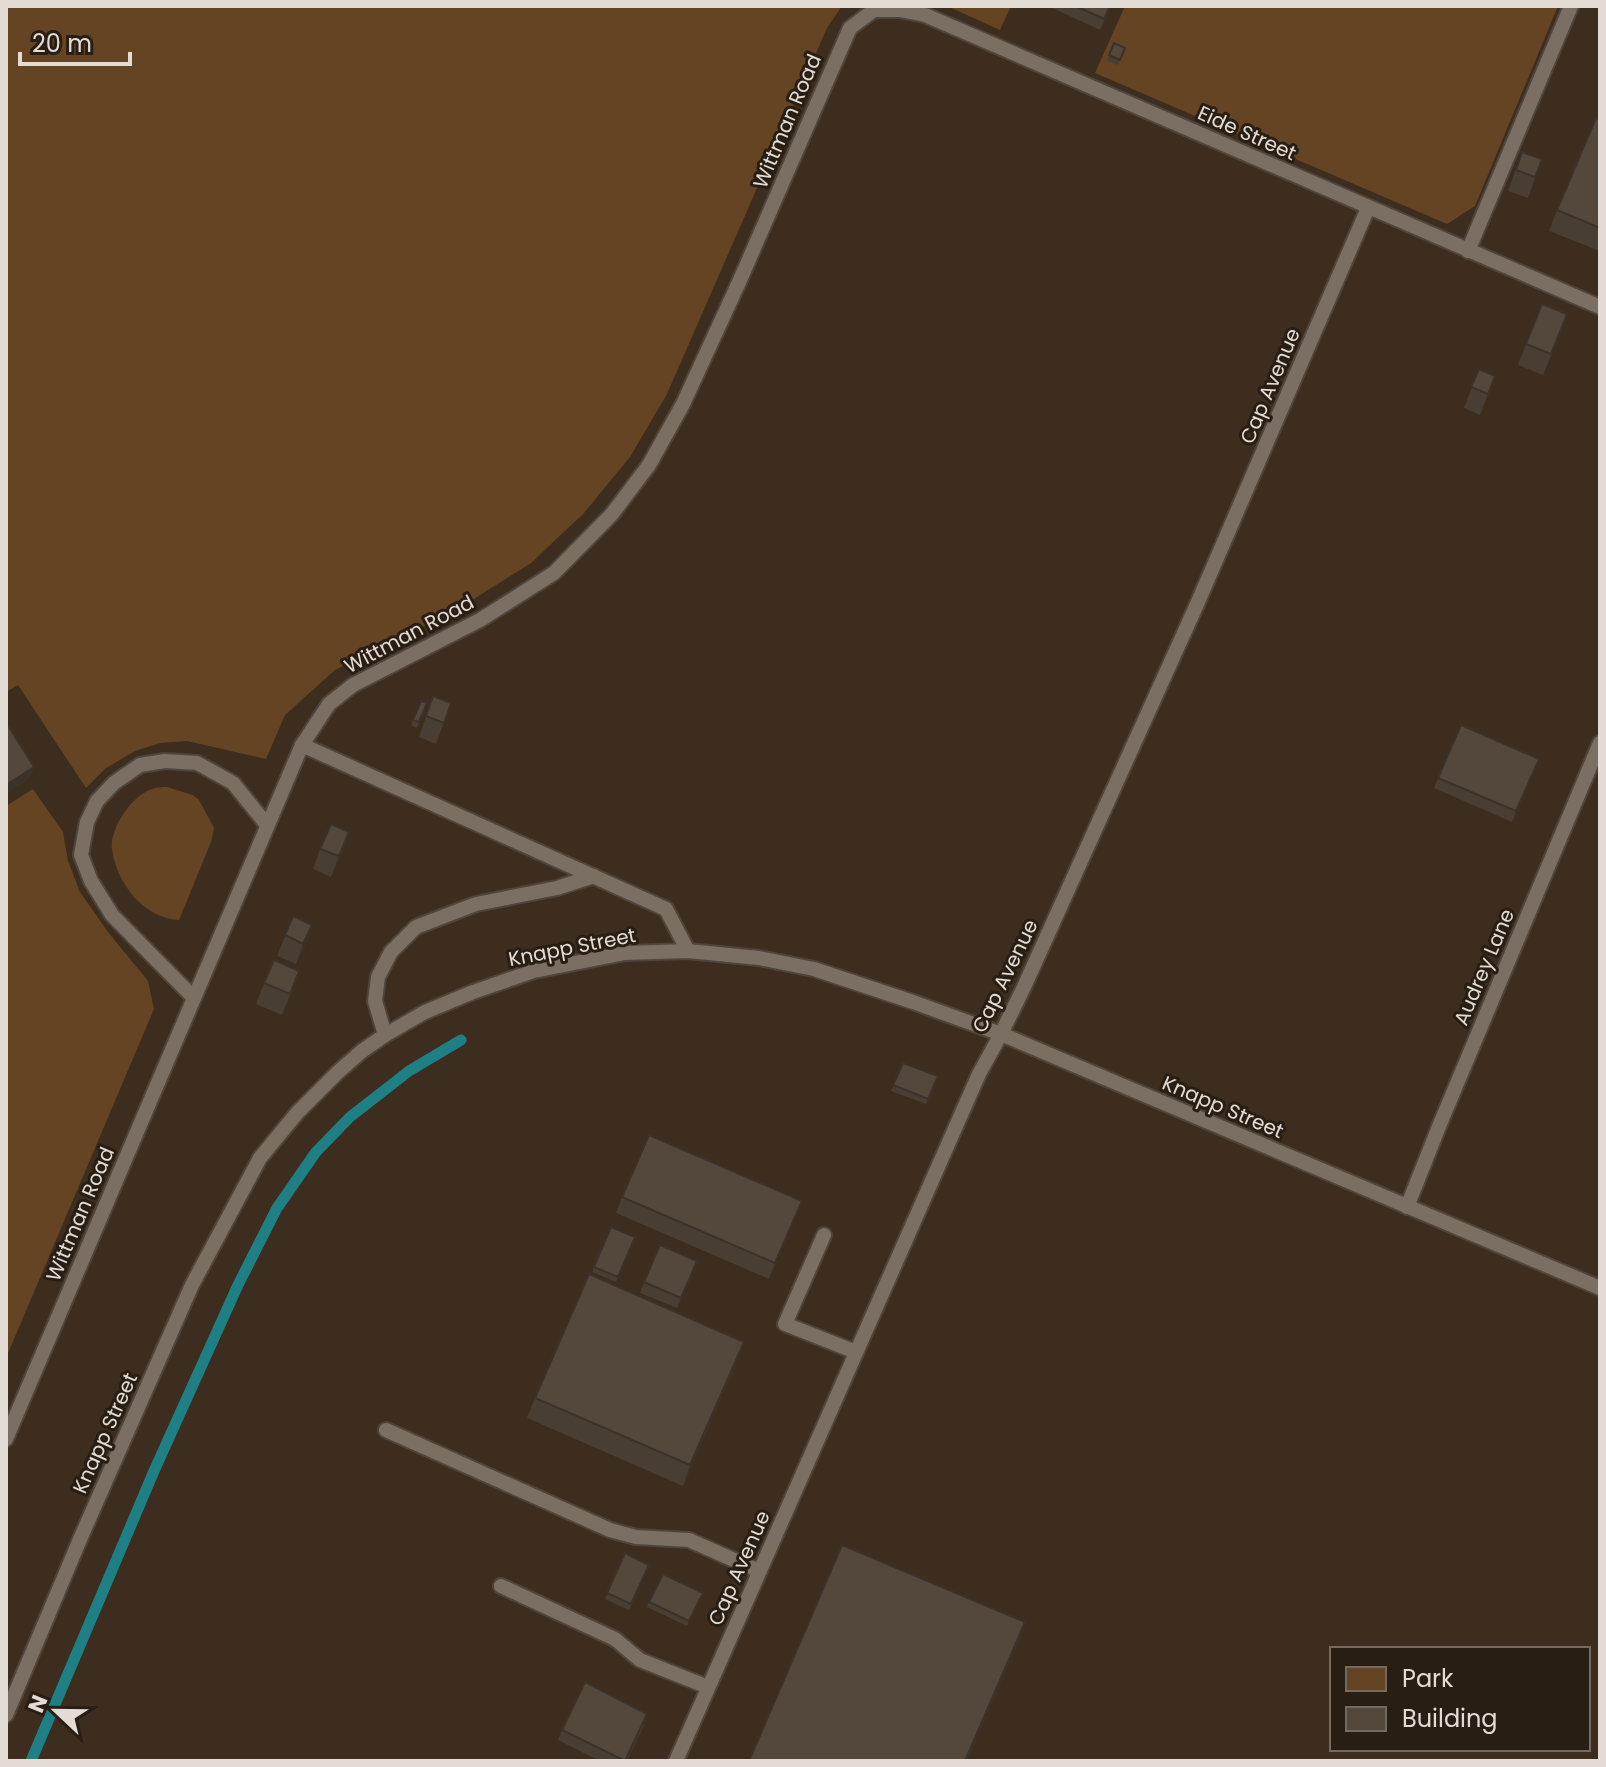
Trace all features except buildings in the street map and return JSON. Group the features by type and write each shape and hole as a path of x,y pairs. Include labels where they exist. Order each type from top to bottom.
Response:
{"lane":[{"path":"1468,251 1571,6"},
{"name":"Eide Street","path":"874,10 900,10 925,15 1600,307"},
{"name":"Wittman Road","path":"6,1439 302,745 329,704 353,685 480,620 554,573 612,514 649,465 683,404 850,28 874,10"},
{"name":"Cap Avenue","path":"676,1761 979,1074 1001,1034 1198,602 1368,208"},
{"name":"Audrey Lane","path":"1407,1207 1600,743"},
{"path":"302,745 666,909 688,951"},
{"path":"194,998 112,915 91,881 81,855 87,822 97,801 114,783 140,765 165,761 197,763 233,783 267,825"},
{"path":"385,1035 375,1001 378,977 391,952 416,927 476,904 557,888 594,876"},
{"name":"Knapp Street","path":"6,1715 192,1285 260,1158 297,1113 338,1072 385,1035 425,1012 534,971 625,953 688,951 759,958 814,969 1001,1034 1600,1288"},
{"path":"824,1235 785,1324 856,1352"},
{"path":"386,1430 610,1530 636,1537 689,1540 759,1571"},
{"path":"501,1586 615,1639 640,1660 708,1687"}],"shaded area":[{"path":"6,6 1600,6 1600,1761 6,1761"}],"green space":[{"path":"6,6 842,6 827,28 667,394 630,457 584,513 531,563 453,612 335,670 285,715 266,759 187,741 160,743 135,751 106,768 86,788 18,685 6,692"},
{"path":"947,6 1011,6 1000,30"},
{"path":"1125,6 1558,6 1475,206 1447,224 1095,73"},
{"path":"167,787 199,800 214,828 179,920 154,913 134,897 120,875 112,850 118,822 131,804 147,791"},
{"path":"33,789 63,832 68,861 80,892 148,981 154,1009 6,1358 6,806"}],"waterway":[{"path":"31,1761 154,1471 238,1285 277,1208 316,1152 350,1117 409,1071 461,1040"}]}
